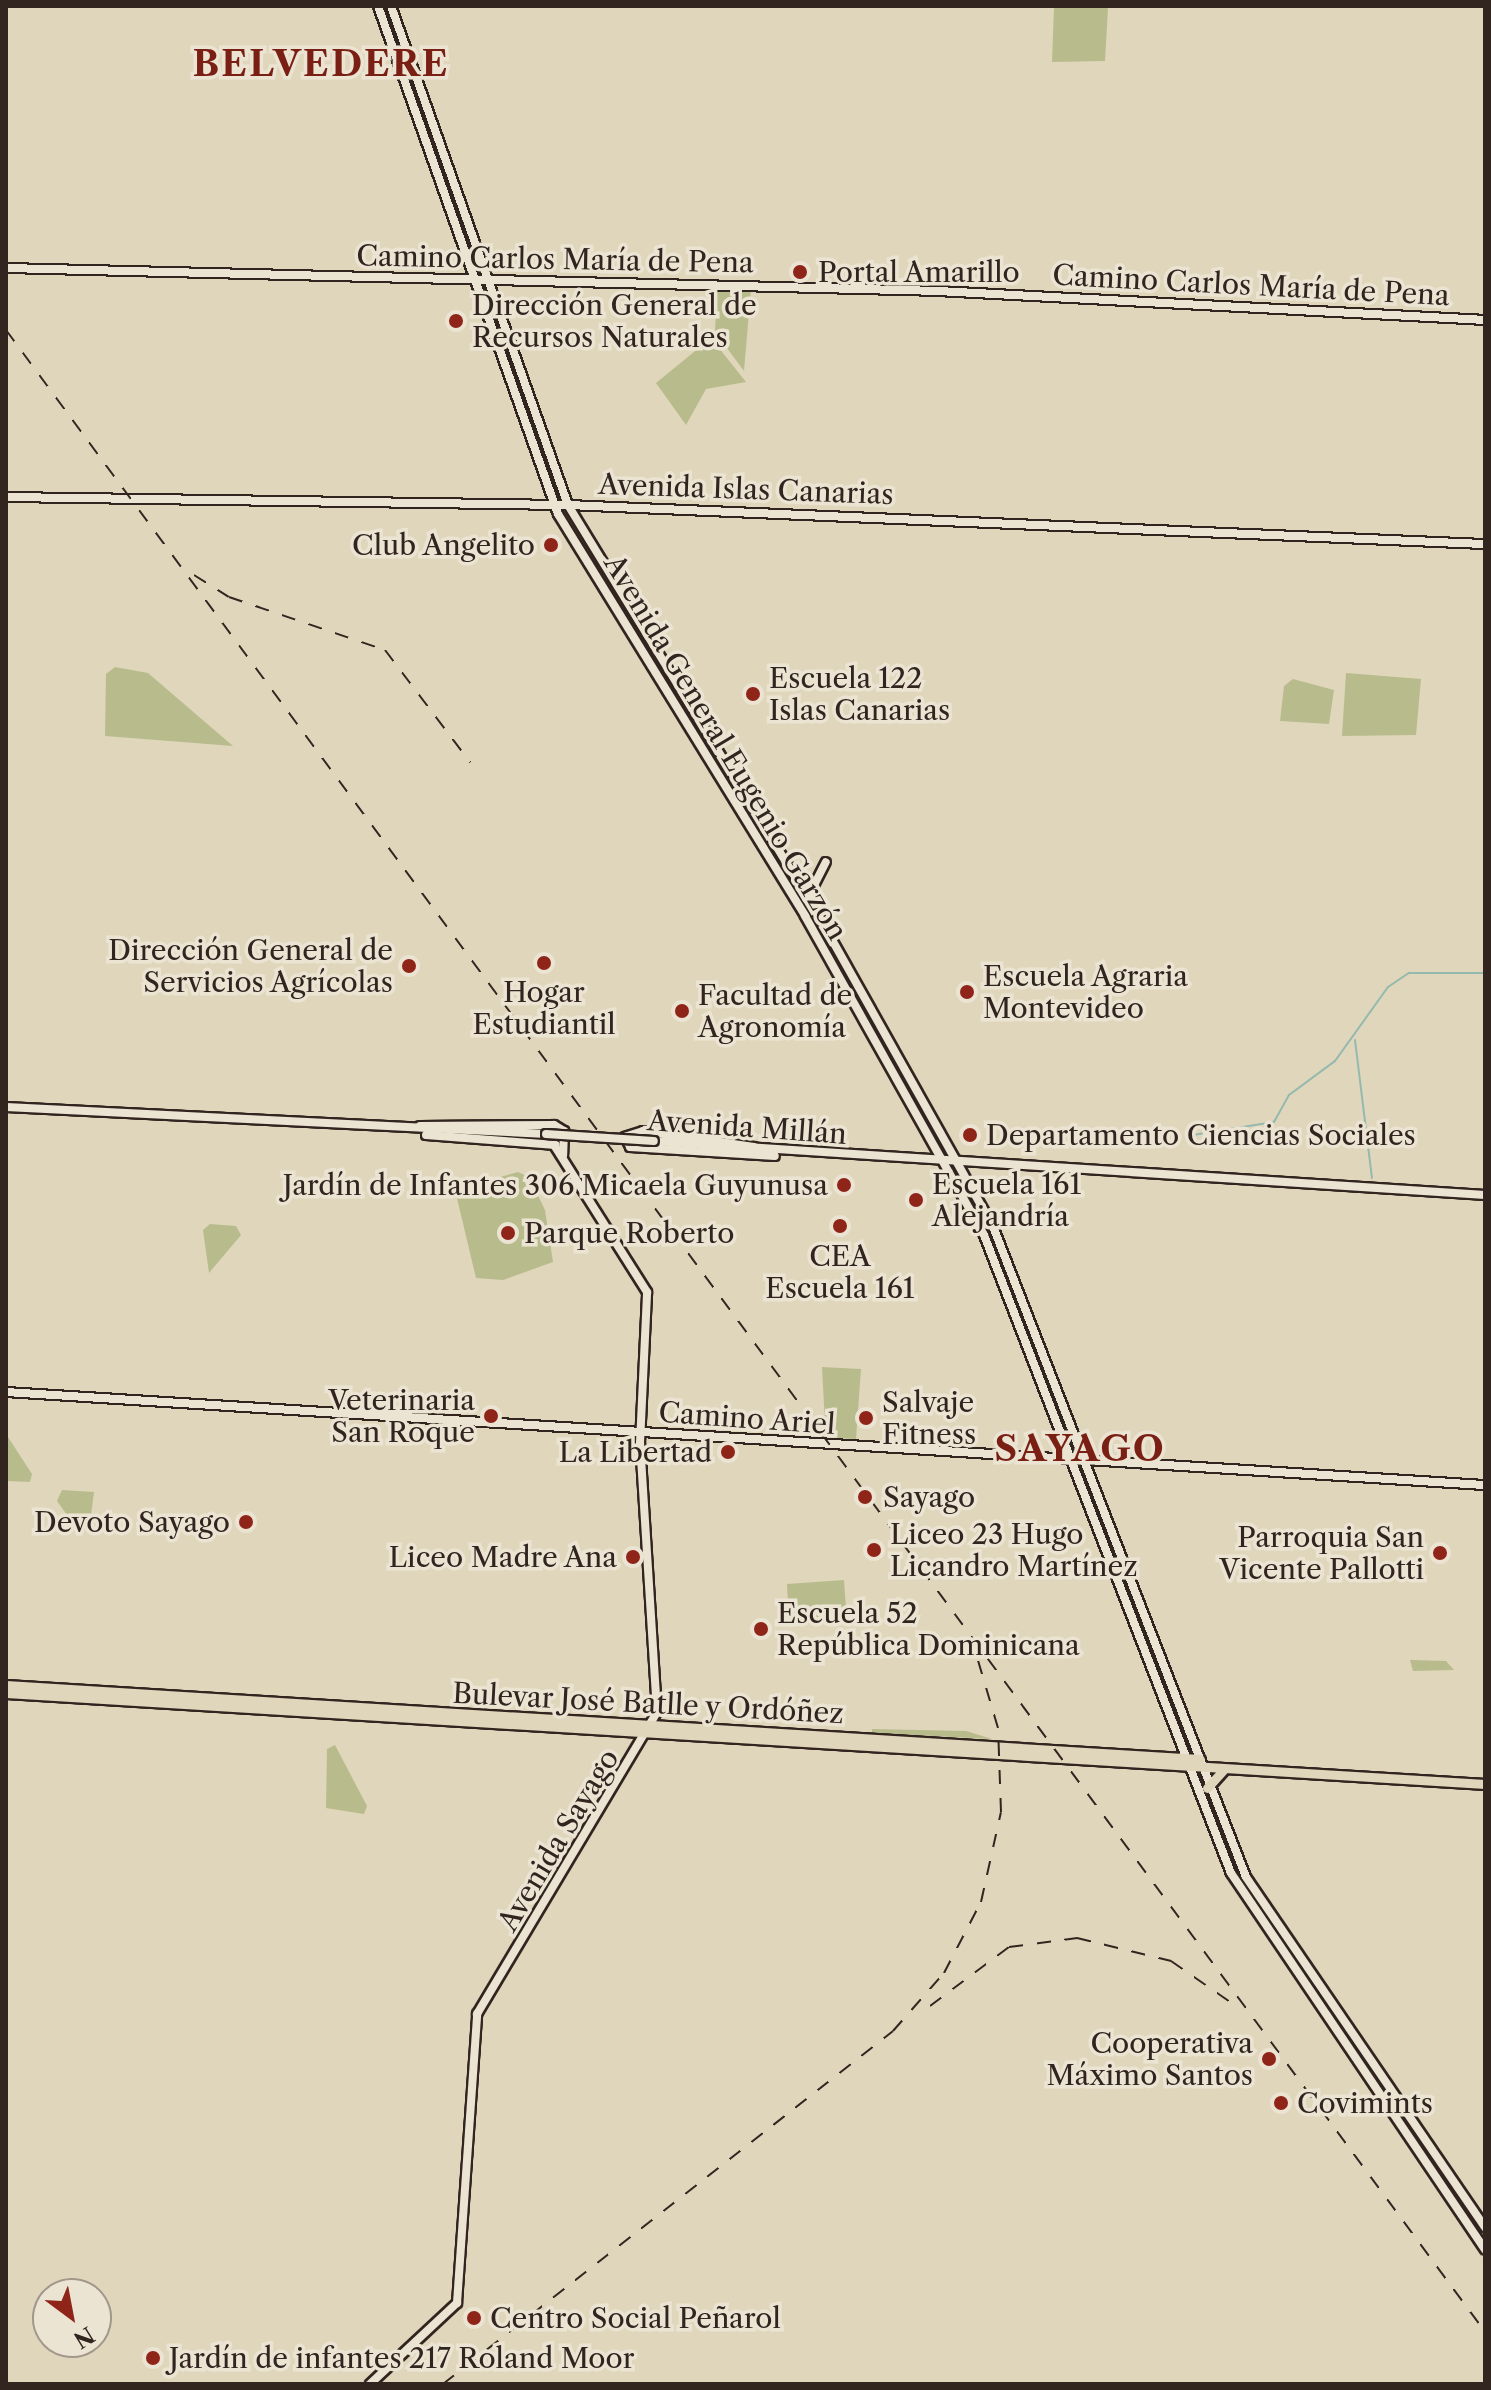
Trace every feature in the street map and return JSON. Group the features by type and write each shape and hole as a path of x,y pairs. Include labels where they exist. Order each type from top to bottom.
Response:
{"main road":[{"name":"Avenida General Eugenio Garzón","path":"378,6 554,505 805,916 990,1251 1182,1759 1246,1899 1485,2249"},
{"name":"Avenida General Eugenio Garzón","path":"391,6 568,505 808,897 998,1238 1207,1788 1252,1889 1485,2227"},
{"name":"Camino Carlos María de Pena","path":"6,268 1034,294 1485,320"},
{"name":"Avenida Islas Canarias","path":"6,497 568,505 1485,544"},
{"path":"808,897 826,862"},
{"name":"Avenida Millán","path":"6,1107 396,1130 546,1134 796,1154 1485,1195"},
{"path":"396,1130 461,1121 554,1125 564,1131 559,1145 563,1155 646,1286 640,1433 651,1729"},
{"path":"410,1130 559,1145"},
{"path":"757,1149 745,1141 643,1131 625,1137 630,1147 796,1154"},
{"name":"Camino Ariel","path":"6,1392 1485,1485"},
{"name":"Bulevar José Batlle y Ordóñez","path":"6,1685 651,1729"},
{"name":"Bulevar José Batlle y Ordóñez","path":"6,1693 1182,1759 1286,1773"},
{"name":"Avenida Sayago","path":"370,2384 458,2300 477,2014 651,1729"},
{"name":"Bulevar José Batlle y Ordóñez","path":"1197,1762 1223,1770 1485,1784"},
{"path":"1207,1788 1223,1770"}],"green space":[{"path":"1054,7 1108,8 1105,61 1052,62"},
{"path":"717,287 751,289 744,371 715,332"},
{"path":"711,338 746,382 706,389 686,425 656,383"},
{"path":"115,667 148,673 233,746 105,736 106,674"},
{"path":"1346,673 1421,679 1416,735 1342,736"},
{"path":"1293,679 1334,690 1329,724 1280,721 1284,686"},
{"name":"Parque Roberto","path":"518,1172 529,1177 545,1210 553,1262 503,1280 476,1278 455,1190"},
{"path":"210,1224 236,1226 241,1235 209,1273 203,1230"},
{"path":"822,1367 861,1369 856,1439 835,1438 825,1424"},
{"path":"6,1434 32,1474 30,1482 6,1481"},
{"path":"62,1490 94,1492 89,1530 77,1529 57,1501"},
{"path":"844,1580 847,1622 789,1625 787,1584"},
{"path":"1410,1660 1446,1661 1454,1670 1413,1671"},
{"path":"872,1729 966,1731 992,1739 872,1733"},
{"path":"335,1745 367,1806 364,1814 326,1808 327,1749"}],"waterway":[{"path":"1193,1135 1274,1122 1289,1095 1335,1061 1388,987 1409,973 1485,973"},
{"path":"1355,1040 1372,1178"}],"railway":[{"path":"6,330 1485,2332"},
{"path":"194,575 229,597 385,650 470,762"},
{"path":"443,2384 893,2031 944,1973 981,1902 1001,1812 998,1728 977,1657"},
{"path":"930,2006 1009,1947 1077,1938 1171,1961 1236,2006"}],"place":[{"name":"Portal Amarillo","path":"800,272"},
{"name":"Dirección General de Recursos Naturales","path":"456,321"},
{"name":"Club Angelito","path":"551,545"},
{"name":"Escuela 122 Islas Canarias","path":"753,694"},
{"name":"Hogar Estudiantil","path":"544,963"},
{"name":"Dirección General de Servicios Agrícolas","path":"409,966"},
{"name":"Escuela Agraria Montevideo","path":"967,992"},
{"name":"Facultad de Agronomía","path":"682,1011"},
{"name":"Departamento Ciencias Sociales","path":"970,1135"},
{"name":"Jardín de Infantes 306 Micaela Guyunusa","path":"844,1185"},
{"name":"Escuela 161 Alejandría","path":"916,1200"},
{"name":"CEA Escuela 161","path":"840,1226"},
{"name":"Parque Roberto","path":"508,1233"},
{"name":"Veterinaria San Roque","path":"491,1416"},
{"name":"Salvaje Fitness","path":"866,1418"},
{"name":"La Libertad","path":"728,1452"},
{"name":"Sayago","path":"865,1497"},
{"name":"Devoto Sayago","path":"246,1522"},
{"name":"Liceo 23 Hugo Licandro Martínez","path":"874,1550"},
{"name":"Parroquia San Vicente Pallotti","path":"1440,1553"},
{"name":"Liceo Madre Ana","path":"633,1557"},
{"name":"Escuela 52 República Dominicana","path":"761,1629"},
{"name":"Cooperativa Máximo Santos","path":"1269,2059"},
{"name":"Covimints","path":"1281,2103"},
{"name":"Centro Social Peñarol","path":"474,2318"},
{"name":"Jardín de infantes 217 Roland Moor","path":"153,2358"}],"district":[{"name":"BELVEDERE","path":"321,64"},
{"name":"SAYAGO","path":"1080,1449"}]}
